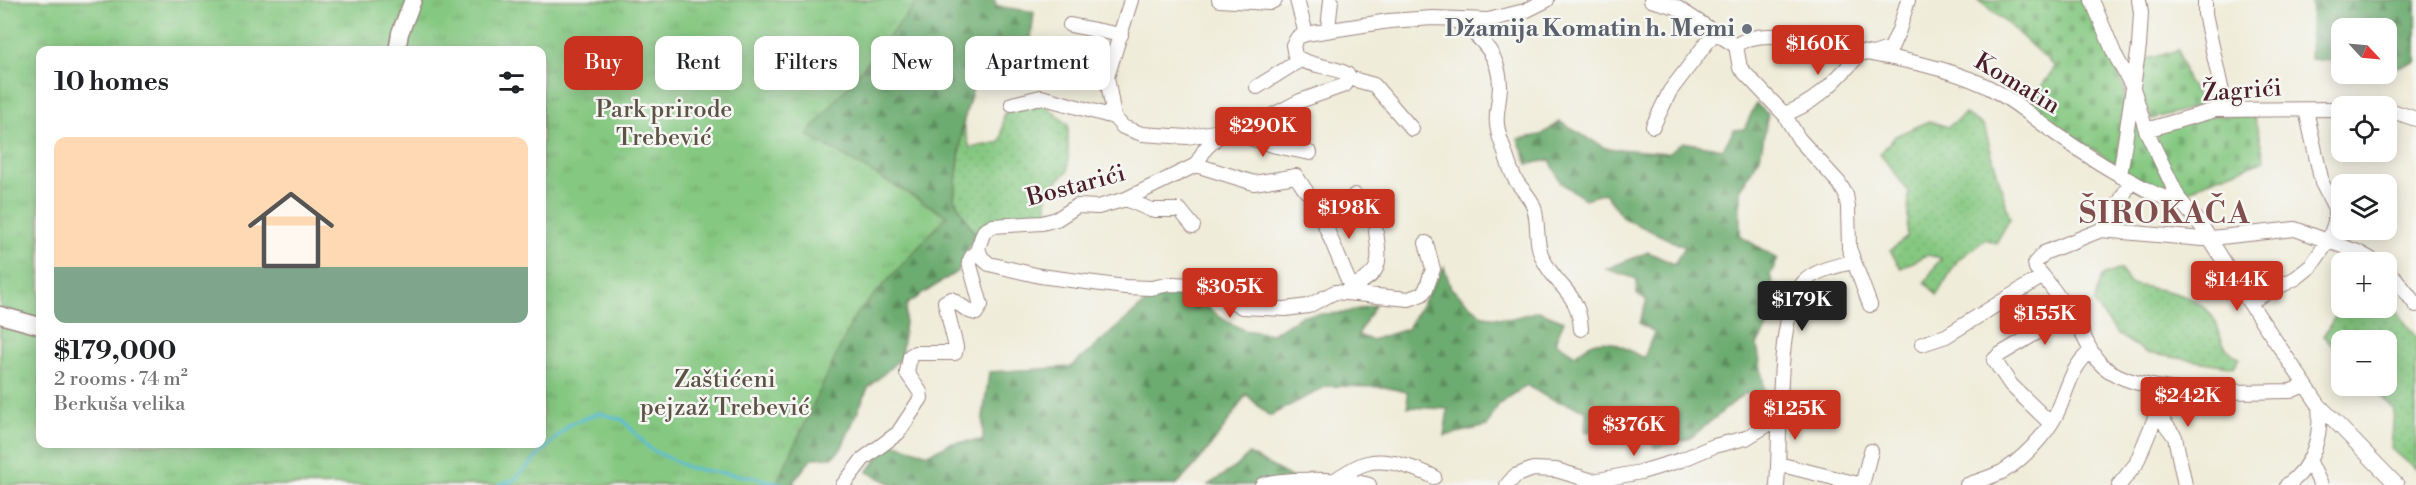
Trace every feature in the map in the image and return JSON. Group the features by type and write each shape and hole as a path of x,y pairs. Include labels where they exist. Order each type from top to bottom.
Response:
{"main road":[{"path":"398,46 400,33 413,0"},
{"path":"0,315 36,325"}],"street":[{"path":"1131,0 1107,77 1114,117 1123,127 1142,134 1187,137 1256,124 1300,101 1341,88 1349,78"},
{"path":"1220,0 1269,3 1275,0"},
{"path":"1297,0 1306,34"},
{"path":"1328,29 1330,0"},
{"path":"1412,129 1374,85 1349,78 1342,71 1300,60 1293,52 1293,45 1298,38 1328,29 1389,21 1488,20 1525,11 1547,0"},
{"path":"1651,0 1676,7 1736,46 1740,68 1784,114 1799,139 1839,183 1846,195 1848,207 1849,248 1870,305"},
{"path":"1784,114 1802,108 1866,54 1891,48 1908,0"},
{"path":"2092,0 2114,53 2133,88 2146,130 2180,199 2210,239 2249,302 2319,405 2397,485"},
{"path":"2139,0 2141,13 2126,179 2108,224 2101,230 2044,253 2035,263 2036,268 2080,329 2091,351 2106,369 2116,374 2153,388 2202,391 2291,391 2304,385"},
{"path":"2205,0 2205,14 2222,92 2215,110"},
{"path":"1455,20 1475,32 1490,49 1499,75 1500,86 1495,121 1499,135 1514,178 1533,203 1540,252 1549,271 1573,298 1580,312 1581,329"},
{"path":"1070,24 1121,35"},
{"path":"1653,126 1670,92 1715,32"},
{"name":"Komatin","path":"1736,46 1744,40 1768,36 1940,69 1986,86 2018,105 2093,160 2126,179 2158,196 2180,199"},
{"path":"1257,87 1300,60"},
{"path":"1012,104 1041,98 1114,117"},
{"name":"Žagrići","path":"2146,130 2215,110 2331,109"},
{"path":"2249,302 2296,278 2311,266 2329,240 2335,222 2334,208 2322,183 2306,110"},
{"path":"2397,113 2416,119"},
{"path":"1225,130 1276,146 1310,153"},
{"name":"Bostarići","path":"843,485 863,459 898,433 921,398 920,392 907,373 909,356 915,353 954,354 956,352 945,302 951,298 969,311 976,313 980,310 981,305 969,262 978,252 979,238 984,231 993,226 1042,223 1056,219 1077,206 1098,207 1126,199 1196,165 1205,149 1225,130"},
{"path":"1196,165 1254,183 1296,176 1306,191"},
{"path":"1352,290 1325,225 1354,195"},
{"path":"1126,199 1151,210 1180,210 1193,226"},
{"path":"2101,230 2210,239 2295,229 2329,240 2355,252"},
{"path":"1352,290 1369,278 1377,267 1380,259 1376,231"},
{"path":"978,252 985,261 994,266 1058,279 1151,288 1195,285 1211,289 1233,303 1250,308 1286,309 1308,306 1335,292 1352,290 1408,298 1422,294 1426,290 1433,269 1426,243"},
{"path":"1777,485 1781,372 1787,323 1797,289 1817,273 1853,262"},
{"path":"1922,344 1946,336 2043,276"},
{"path":"2397,283 2416,305"},
{"path":"2050,423 2011,385 1994,360 1999,354 2036,333 2060,301"},
{"path":"1967,485 2001,472 2021,457 2050,423 2082,358 2091,351"},
{"path":"2120,485 2136,464 2157,413 2157,397 2153,388"},
{"path":"2287,485 2299,476 2309,460 2321,426 2319,405"},
{"path":"2157,413 2175,437 2186,485"},
{"path":"1507,485 1515,476 1533,469 1556,470 1593,481 1641,472 1681,460 1714,446 1746,438 1779,418"},
{"path":"1779,464 1862,485 1871,451"},
{"path":"1335,480 1354,467 1374,460 1411,467 1434,477"},
{"path":"2309,460 2321,485"},
{"path":"1262,485 1280,480 1349,480 1369,485"}],"green space":[{"name":"Park prirode Trebević","path":"0,0 919,0 889,36 871,36 871,58 859,72 859,36 754,36 754,90 844,90 807,135 947,216 854,317 776,485 0,485"},
{"name":"Zaštićeni pejzaž Trebević","path":"497,0 995,0 996,6 1034,12 1031,36 965,36 965,90 972,90 963,124 954,199 975,234 958,271 907,304 901,358 868,388 841,449 833,457 812,458 793,482 795,485 0,485 0,326 36,432 36,448 546,448 546,46 538,46"},
{"path":"1978,0 2088,0 2125,90 2117,161 2112,162 2028,106 2055,67"},
{"path":"2312,0 2416,0 2416,62 2397,67 2397,18 2331,18 2331,61 2310,59"},
{"path":"2178,50 2187,81 2203,103 2151,119 2140,92 2140,61"},
{"path":"1042,102 1068,125 1068,171 1047,190 1047,215 1000,220 975,234 954,200 963,124 970,148 1001,142 1004,113"},
{"path":"1756,104 1768,114 1760,157 1740,189 1740,236 1778,259 1770,275 1780,307 1757,344 1765,393 1744,394 1689,439 1655,448 1649,438 1623,430 1585,432 1586,410 1548,398 1527,385 1498,405 1487,426 1444,436 1448,409 1408,407 1407,392 1384,387 1327,386 1269,416 1246,394 1214,442 1176,485 894,485 867,472 890,442 928,454 951,443 983,440 983,417 989,372 1071,367 1145,303 1170,294 1192,295 1220,317 1243,330 1272,334 1303,315 1343,313 1375,305 1358,335 1371,340 1407,329 1444,267 1451,288 1483,316 1509,319 1539,311 1564,321 1555,342 1575,355 1585,347 1601,341 1617,344 1644,358 1654,332 1639,323 1647,300 1637,294 1637,279 1606,269 1648,252 1674,264 1685,247 1623,218 1605,193 1585,199 1561,183 1550,160 1528,164 1518,139 1541,135 1560,122 1605,148 1668,153 1683,142 1723,149 1734,130 1744,129"},
{"path":"2132,105 2135,119 2167,184 2166,191 2122,170"},
{"path":"1965,114 1984,126 2010,219 1996,243 1986,239 1957,261 1937,295 1925,282 1941,258 1927,255 1901,268 1890,251 1907,237 1909,192 1880,154 1895,136 1929,121 1948,127"},
{"path":"2211,116 2254,116 2265,160 2205,182 2185,194 2172,176 2154,131"},
{"path":"2120,269 2130,284 2185,296 2204,308 2216,322 2226,348 2239,358 2234,367 2147,353 2118,335 2094,303 2102,276"},
{"path":"2397,312 2416,337 2416,469 2391,449 2394,410 2381,396 2397,396 2397,330 2331,330 2331,344 2323,336 2334,318 2397,318"},
{"path":"1249,454 1302,483 1344,485 1208,485 1236,467"}],"waterway":[{"path":"498,485 514,480 570,424 599,413 623,420 650,449 689,468 757,478 785,485"}],"place":[{"name":"Džamija Komatin h. Memi","path":"1747,29"}],"district":[{"name":"ŠIROKAČA","path":"2165,214"}]}
